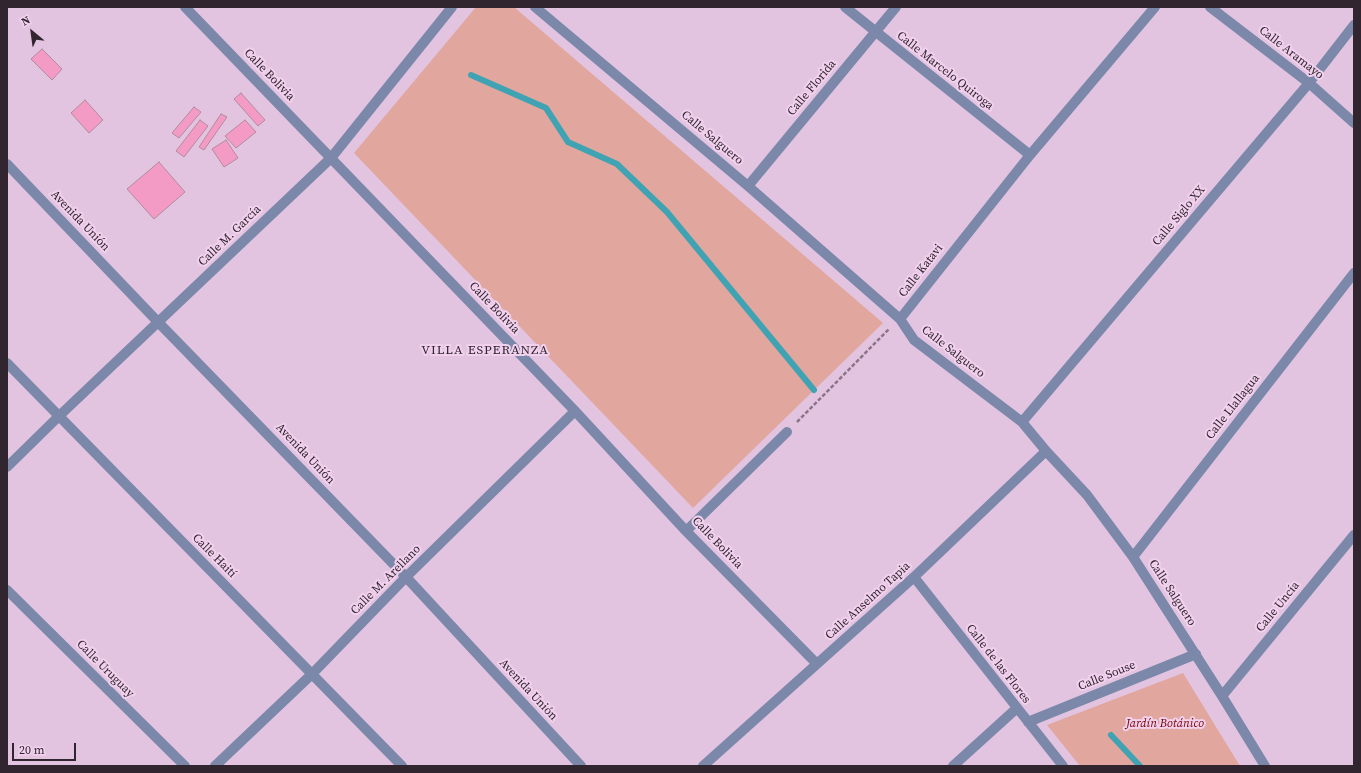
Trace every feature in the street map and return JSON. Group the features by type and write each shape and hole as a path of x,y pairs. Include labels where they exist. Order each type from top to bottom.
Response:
{"street":[{"name":"Calle Bolivia","path":"185,7 575,411 686,531 817,664"},
{"name":"Calle M. García","path":"7,467 58,416 331,158 452,7"},
{"name":"Calle Salguero","path":"535,7 748,186 900,319 914,340 1022,422 1046,451 1087,495 1133,557 1196,654 1265,766"},
{"name":"Calle Marcelo Quiroga","path":"845,7 1030,155"},
{"name":"Calle Florida","path":"748,186 896,7"},
{"name":"Calle Katavi","path":"900,319 1030,155 1155,7"},
{"name":"Calle Aramayo","path":"1210,7 1309,83 1354,123"},
{"name":"Calle Siglo XX","path":"1022,422 1309,83 1354,25"},
{"name":"Avenida Unión","path":"7,164 406,577 581,766"},
{"name":"Calle Llallagua","path":"1133,557 1354,274"},
{"name":"Calle Haití","path":"7,363 402,766"},
{"name":"Calle M. Arellano","path":"215,766 312,674 406,577 575,411"},
{"path":"686,531 787,432"},
{"name":"Calle Anselmo Tapia","path":"703,766 914,577 1046,451"},
{"name":"Calle Uncía","path":"1222,696 1354,535"},
{"name":"Calle de las Flores","path":"914,577 1063,766"},
{"name":"Calle Uruguay","path":"7,590 185,766"},
{"name":"Calle Souse","path":"1028,722 1196,654"},
{"path":"953,766 1017,708"}],"path":[{"path":"787,432 900,319"}],"green space":[{"path":"476,7 514,7 883,323 693,508 354,153"},
{"name":"Jardín Botánico","path":"1183,673 1240,766 1080,766 1047,725"}],"building":[{"path":"42,49 62,69 52,80 31,59"},
{"path":"241,93 265,120 258,126 234,99"},
{"path":"85,100 103,120 89,133 71,113"},
{"path":"194,107 201,112 179,138 172,133"},
{"path":"221,114 227,117 204,150 199,147"},
{"path":"200,120 208,126 184,157 176,151"},
{"path":"245,120 256,132 236,148 225,136"},
{"path":"226,140 238,158 224,167 212,149"},
{"path":"159,162 185,192 154,219 127,189"}],"waterway":[{"path":"471,75 546,108 568,142 617,164 667,212 814,390"},
{"path":"1111,735 1140,766"}],"district":[{"name":"VILLA ESPERANZA","path":"485,351"}]}
